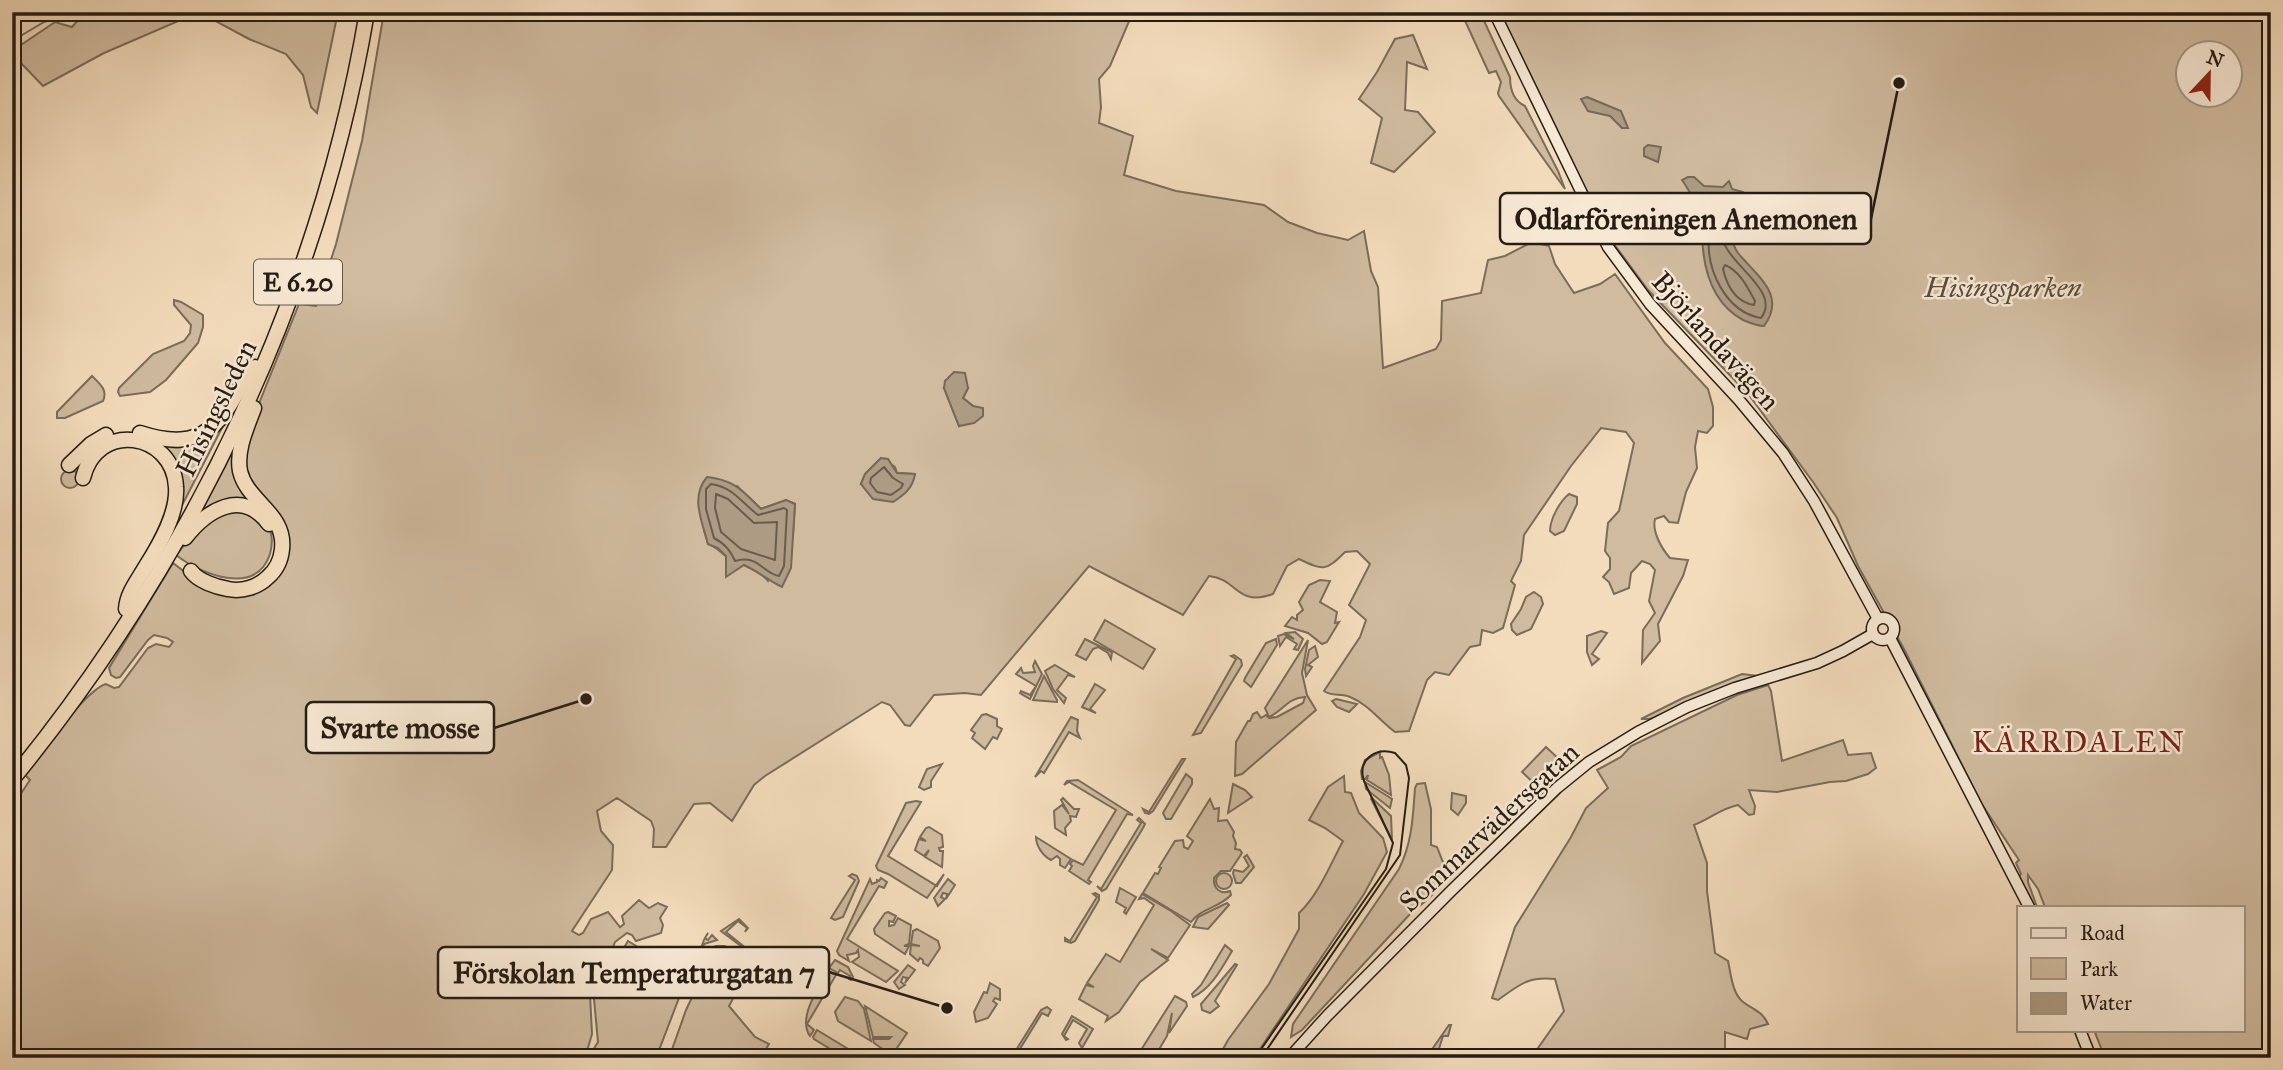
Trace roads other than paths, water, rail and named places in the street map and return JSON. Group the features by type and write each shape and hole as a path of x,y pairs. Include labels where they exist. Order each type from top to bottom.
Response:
{"highway":[{"name":"Hisingsleden","path":"12,767 67,696 127,609 200,481 255,367 288,285 317,196 343,94 359,12"},
{"name":"Hisingsleden","path":"12,780 85,685 157,576 234,432 285,316 328,187 347,115 367,12"},
{"path":"157,576 167,569 183,540 202,519 215,510 231,506 253,510 268,524 274,541 270,561 257,575 241,581 223,581 191,571 194,575 214,586 239,590 262,582 277,565 282,545 280,529 271,513 247,487 241,473 240,461 253,411 288,323 285,316"},
{"path":"69,465 91,444 115,432 134,432 171,441 204,433 225,414 248,370 255,367"},
{"path":"83,478 88,463 101,447 122,440 136,440 154,448 164,457 173,474 176,487 174,509 149,562 127,598 127,609"}],"street":[{"name":"Björlandavägen","path":"1494,12 1608,247 1650,304 1739,400 1783,453 1814,500 1878,619 1887,618 1893,623 1894,632 1890,638 2028,906"},
{"path":"1878,619 1873,625 1873,634 1880,640 1890,638"},
{"name":"Sommarvädersgatan","path":"1289,1058 1451,891 1557,788 1583,767 1638,732 1687,707 1735,688 1817,663 1873,634"},
{"path":"2081,1032 2091,1058"}],"water":[{"path":"1587,97 1621,111 1628,128 1622,128 1610,116 1588,111 1581,99"},
{"path":"1648,145 1661,147 1658,162 1644,156 1644,148"},
{"path":"1694,177 1704,186 1723,187 1729,181 1732,189 1743,192 1744,200 1750,203 1729,233 1737,251 1761,278 1771,295 1770,315 1764,326 1746,321 1732,312 1716,293 1706,269 1704,256 1702,230 1707,224 1682,180"},
{"path":"954,372 965,373 968,388 963,398 973,406 983,408 983,416 974,423 959,426 944,388 945,381"},
{"path":"881,458 888,459 897,473 915,474 907,491 893,502 873,499 861,484 865,474"},
{"path":"707,477 737,487 761,509 786,500 795,504 791,568 782,587 744,565 726,577 726,556 718,548 708,544 699,509 699,493"}],"waterway":[{"path":"12,41 44,22 68,12"},
{"path":"2264,46 2271,53"}],"tram line":[{"path":"1255,1058 1386,869 1393,843 1364,781 1363,767 1365,761 1375,754 1395,753 1406,765 1409,778 1400,855 1261,1058"}],"place":[{"name":"Odlarföreningen Anemonen","path":"1899,83"},
{"name":"Svarte mosse","path":"586,699"},
{"name":"Förskolan Temperaturgatan 7","path":"947,1008"}],"district":[{"name":"KÄRRDALEN","path":"2079,742"}],"park label":[{"name":"Hisingsparken","path":"2003,287"}]}
